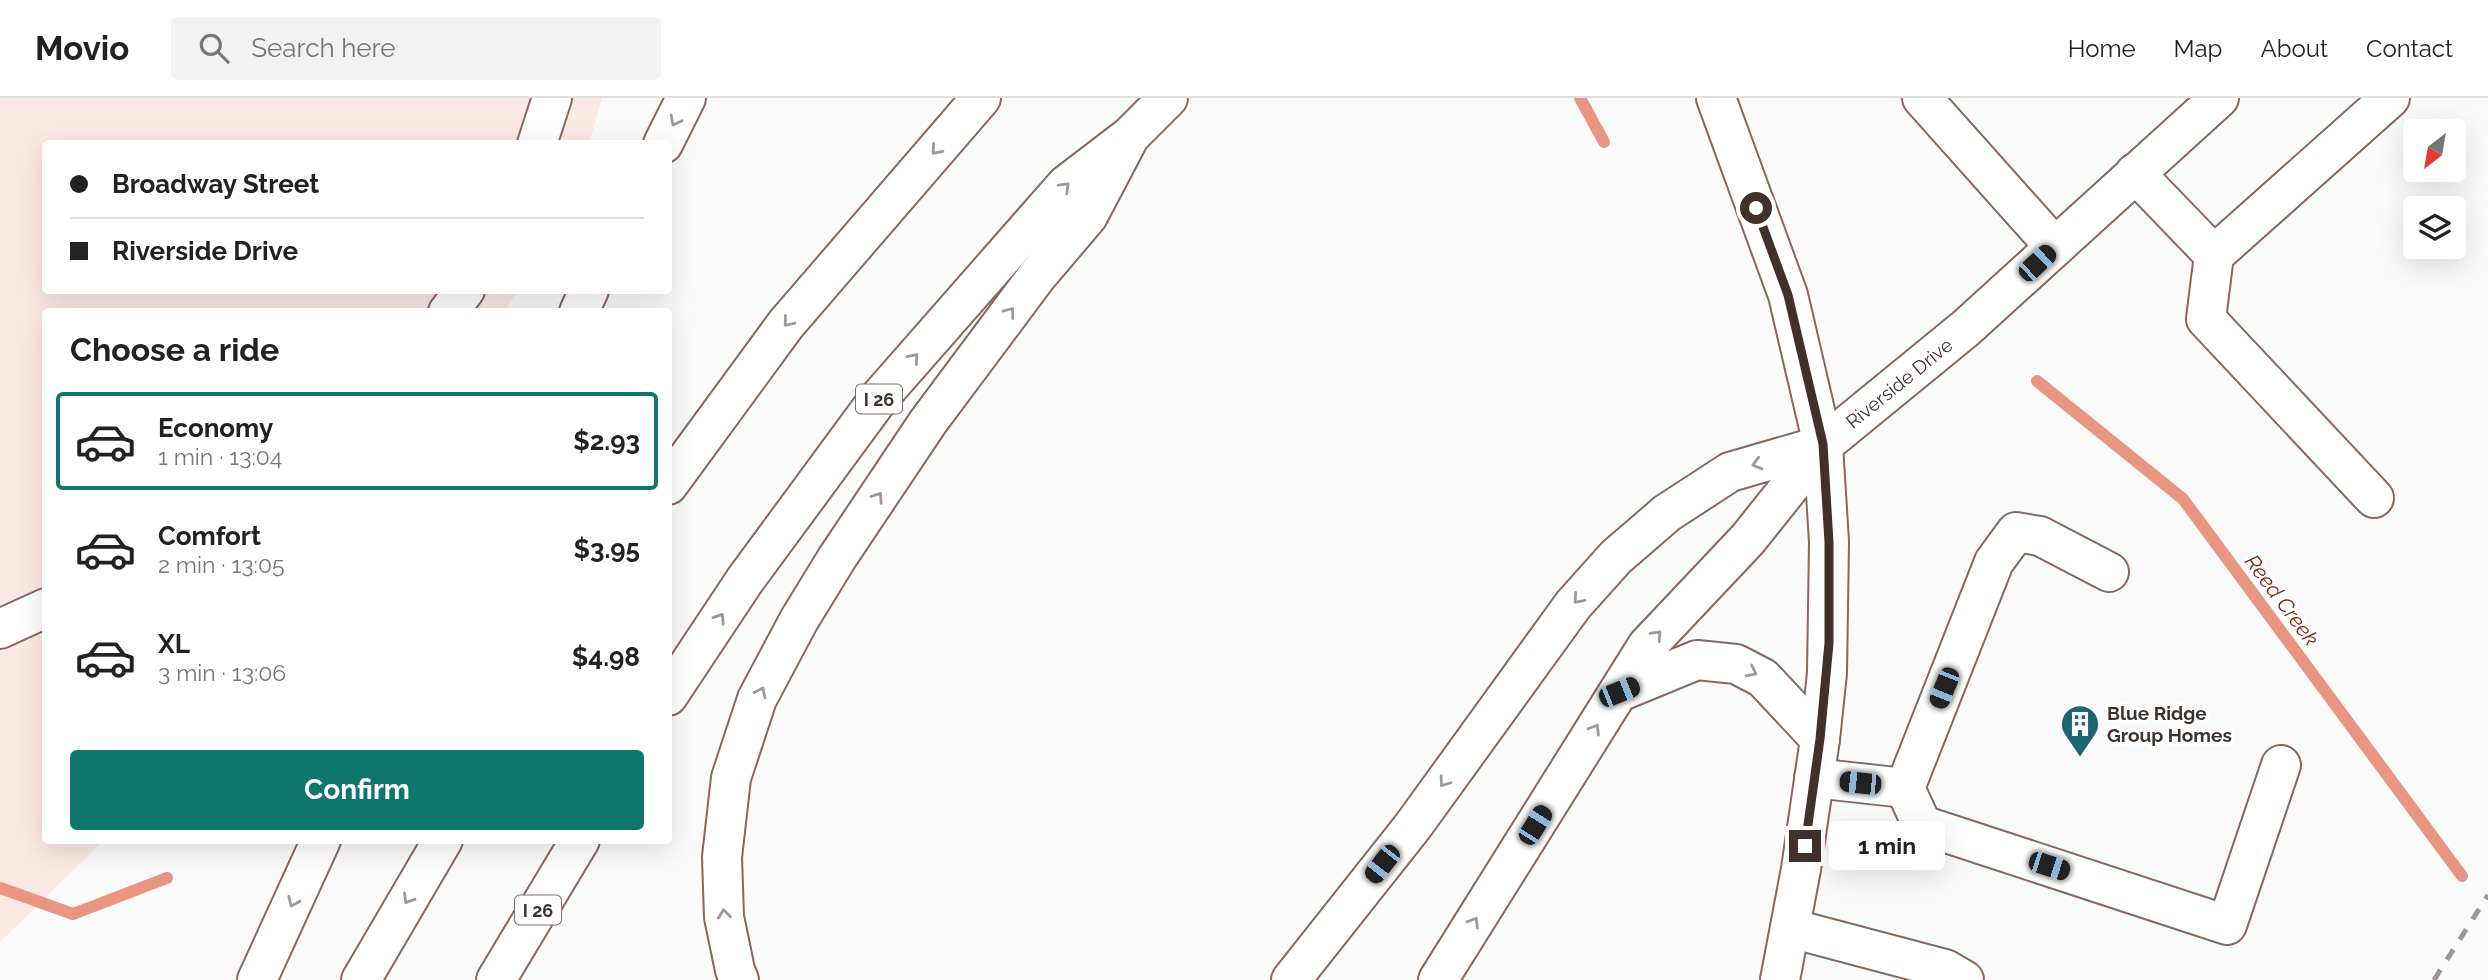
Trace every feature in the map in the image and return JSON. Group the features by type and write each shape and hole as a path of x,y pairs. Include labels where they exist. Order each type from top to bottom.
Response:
{"main road":[{"path":"538,140 552,98"},
{"path":"665,140 687,98"},
{"path":"672,480 786,324 981,98"},
{"name":"I 26","path":"672,690 745,580 879,398 1066,185 1129,136 1168,98"},
{"path":"1716,98 1788,295 1823,444 1829,542 1829,643 1820,739 1780,980"},
{"path":"1922,98 2055,247"},
{"name":"Riverside Drive","path":"1823,444 1966,328 2219,98"},
{"path":"2374,498 2206,319 2214,255 2390,98"},
{"path":"739,980 724,917 722,858 731,778 757,699 799,620 837,558 928,422 1037,276 1088,216 1129,136"},
{"path":"2135,173 2214,255"},
{"path":"451,308 462,294"},
{"path":"1438,980 1647,646 1748,539 1823,444"},
{"path":"1292,980 1413,826 1573,605 1616,557 1667,513 1730,472 1823,444"},
{"path":"2109,572 2040,536 2016,532 1994,562 1905,788 1922,825 2227,925 2281,765"},
{"path":"0,629 42,610"},
{"path":"1619,692 1697,660 1736,664 1763,678 1820,739"},
{"path":"1814,778 1905,788"},
{"path":"257,980 319,844"},
{"path":"361,980 441,844"},
{"name":"I 26","path":"496,980 578,844"},
{"path":"1790,928 1945,970 1964,980"}],"shaded area":[{"path":"0,98 602,98 590,140 42,140 42,294 515,294 507,308 42,308 42,844 100,844 0,942"}],"waterway":[{"name":"Reed Creek","path":"1580,98 1604,142"},
{"name":"Reed Creek","path":"2037,381 2183,499 2462,876"},
{"path":"0,888 73,914 167,878"}],"railway":[{"path":"2434,980 2488,895"}],"place":[{"name":"Blue Ridge Group Homes","path":"2080,758"}],"route":[{"path":"1756,208 1788,295 1823,444 1829,542 1829,643 1820,739 1805,846"}]}
